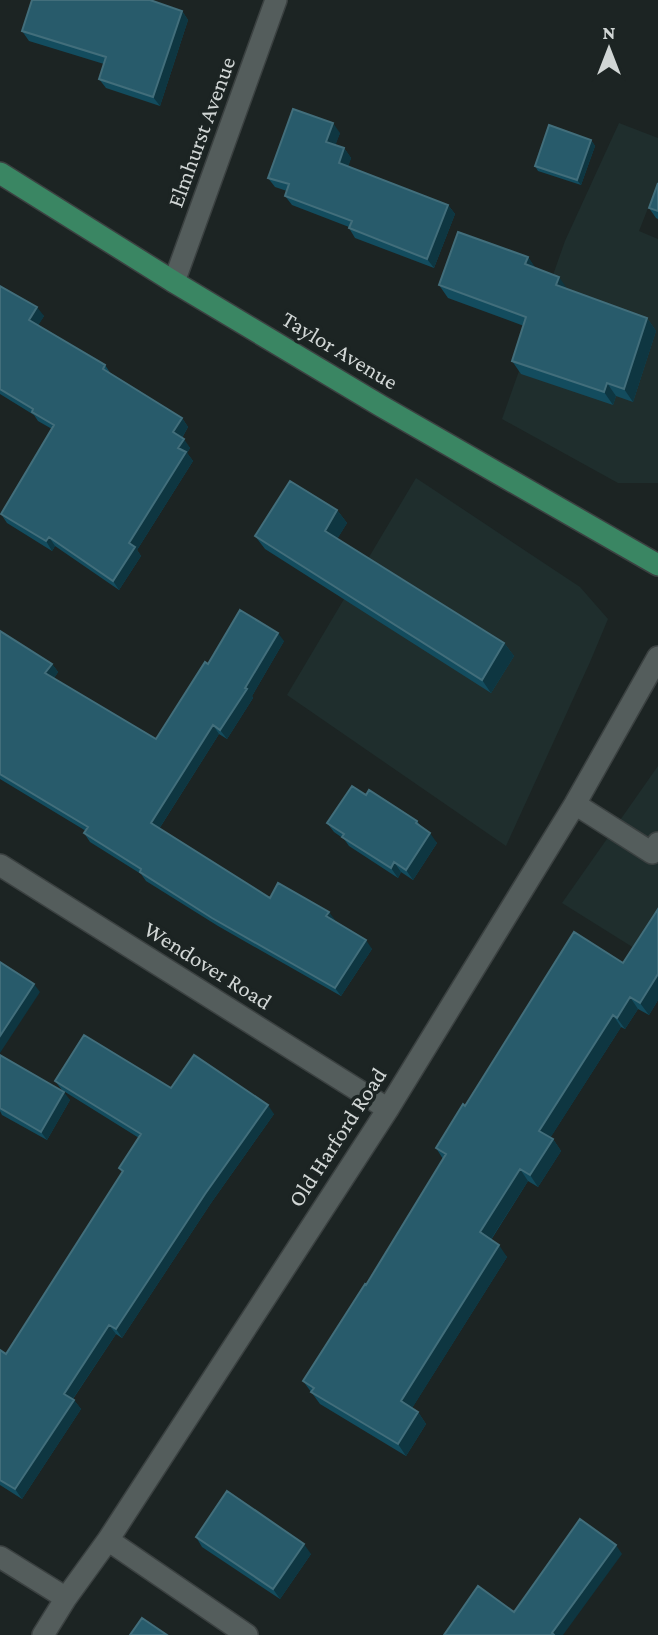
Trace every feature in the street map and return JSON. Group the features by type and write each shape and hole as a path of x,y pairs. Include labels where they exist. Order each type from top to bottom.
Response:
{"main road":[{"name":"Taylor Avenue","path":"0,173 174,282 658,565"}],"street":[{"name":"Elmhurst Avenue","path":"174,282 276,0"},
{"name":"Old Harford Road","path":"43,1635 108,1540 388,1109 575,804 658,657"},
{"path":"575,804 652,853 658,843"},
{"name":"Wendover Road","path":"0,865 388,1109"},
{"path":"108,1540 247,1635"},
{"path":"0,1557 66,1598"}],"shaded area":[{"path":"619,123 658,138 658,183 639,231 658,239 658,483 618,483 502,419 565,241"},
{"path":"416,478 580,587 608,619 506,846 287,695"},
{"path":"658,766 658,963 562,903"}],"building":[{"path":"32,0 150,0 182,11 153,97 99,79 106,57 22,31"},
{"path":"293,109 333,123 326,142 344,148 339,163 448,205 427,259 349,228 352,221 285,196 289,184 268,178"},
{"path":"549,125 591,140 577,180 535,166"},
{"path":"658,183 658,211 649,208"},
{"path":"458,232 528,257 525,264 559,277 556,285 647,318 624,389 607,383 604,392 512,361 526,317 439,285"},
{"path":"0,286 37,307 29,320 105,365 103,369 182,418 173,432 184,439 178,448 186,452 129,543 135,547 113,581 49,537 46,541 1,514 54,425 0,389"},
{"path":"290,481 337,510 325,531 504,643 482,680 255,536"},
{"path":"240,610 278,633 245,688 247,689 220,730 213,725 151,823 270,898 278,883 329,912 326,916 366,940 335,988 212,918 84,833 88,827 0,774 0,631 52,664 45,673 156,739 205,662 208,664"},
{"path":"352,786 366,795 369,790 417,821 416,823 430,833 406,870 394,862 391,868 342,837 344,834 327,823"},
{"path":"658,909 658,974 640,1003 630,997 617,1018 613,1015 539,1131 553,1139 530,1175 520,1169 480,1232 499,1245 401,1401 418,1412 398,1444 311,1392 314,1388 303,1381 366,1285 446,1154 436,1148 574,932 623,963"},
{"path":"0,962 34,984 0,1036"},
{"path":"84,1035 171,1088 194,1055 268,1105 205,1194 116,1329 109,1325 64,1394 74,1400 15,1489 0,1480 0,1350 6,1354 123,1171 119,1168 141,1134 55,1081"},
{"path":"0,1055 64,1092 41,1132 0,1108"},
{"path":"227,1491 304,1544 273,1589 196,1537"},
{"path":"580,1519 616,1545 552,1633 554,1635 444,1635 478,1586 514,1612"},
{"path":"142,1618 167,1635 130,1635"}]}
